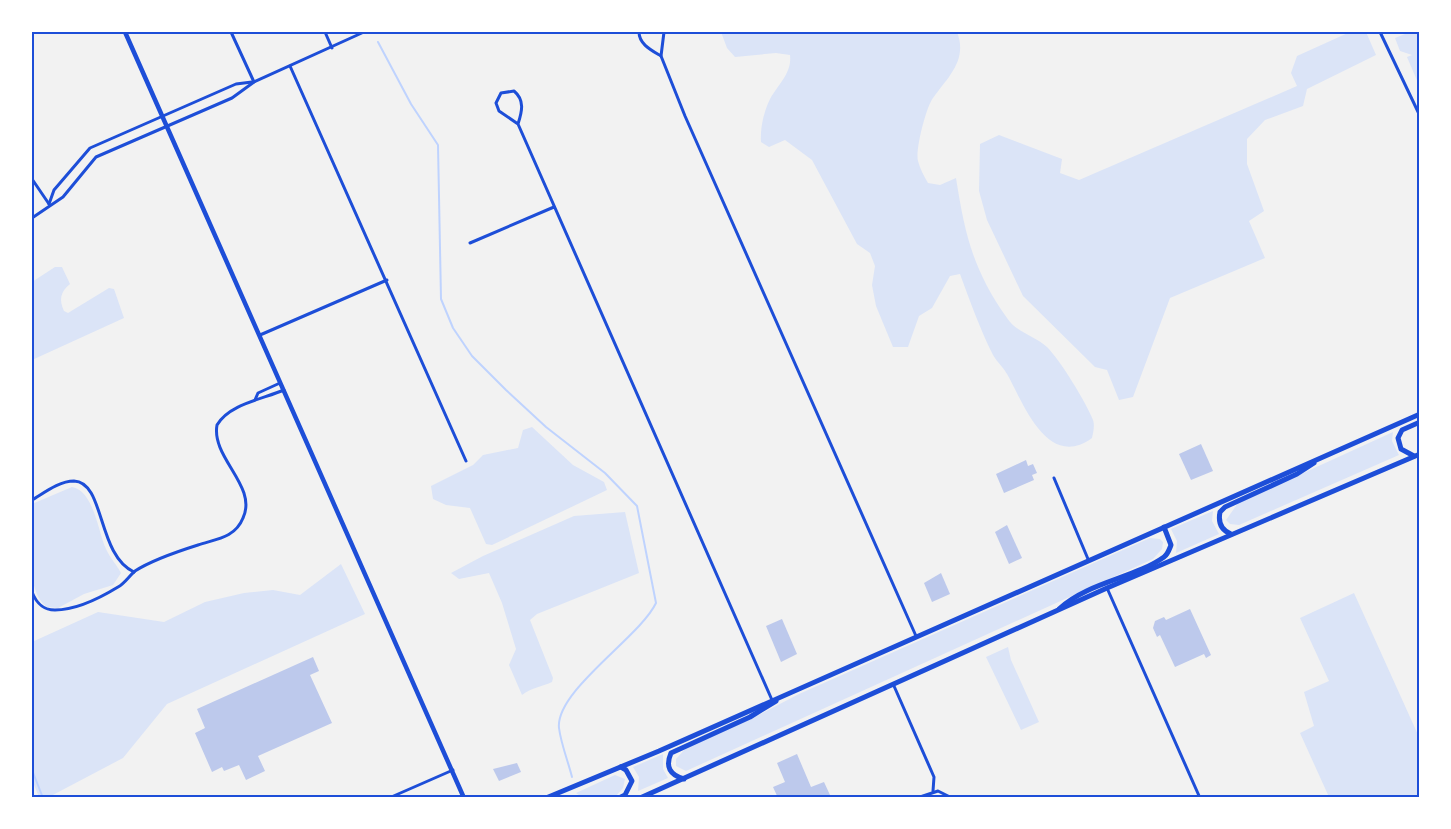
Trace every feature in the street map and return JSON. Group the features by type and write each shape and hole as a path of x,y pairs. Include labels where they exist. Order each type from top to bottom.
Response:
{"main road":[{"path":"125,32 465,798"},
{"path":"546,798 621,767 1419,414"},
{"path":"1417,455 1401,449 1398,438 1402,430 1419,422"},
{"path":"640,798 894,686 1107,588 1417,455"},
{"path":"1231,534 1223,530 1219,522 1220,512 1225,507 1297,474 1320,458"},
{"path":"1055,613 1068,601 1088,590 1162,558 1171,545 1164,526"},
{"path":"686,779 676,777 669,770 671,753 750,717 788,693"},
{"path":"619,798 625,795 632,781 626,770 621,767"}],"street":[{"path":"231,32 254,82"},
{"path":"325,32 332,48"},
{"path":"48,204 57,202 63,197 96,157 232,98 254,82 364,32"},
{"path":"639,32 644,44 661,56"},
{"path":"664,32 661,56 916,636"},
{"path":"1380,32 1419,116"},
{"path":"290,66 466,461"},
{"path":"32,218 48,204 54,190 90,148 236,84 254,82"},
{"path":"518,124 522,105 518,93 509,90 501,93 496,104 499,111 518,124 772,700"},
{"path":"32,179 48,204"},
{"path":"470,243 554,207"},
{"path":"260,335 387,280"},
{"path":"255,400 258,393 280,382"},
{"path":"32,592 37,603 51,610 66,609 120,586 134,572 197,545 223,538 240,526 245,515 246,503 220,446 217,428 225,416 255,400 262,400 284,390"},
{"path":"1053,478 1088,559"},
{"path":"32,500 60,484 75,481 87,486 96,499 106,538 114,555 134,572"},
{"path":"1107,588 1200,798"},
{"path":"894,686 934,777 933,791"},
{"path":"389,798 453,770"},
{"path":"917,798 933,791 942,792 952,798"}],"shaded area":[{"path":"721,32 957,32 960,42 958,60 927,110 918,148 919,164 928,183 940,185 956,178 967,235 986,284 1011,323 1047,347 1065,371 1093,420 1092,438 1076,446 1062,446 1050,440 1039,429 1007,374 993,355 960,274 950,276 932,308 919,316 908,347 893,347 876,306 872,285 875,266 870,253 857,244 812,160 785,140 769,147 761,142 766,109 787,73 790,55 776,53 735,57 727,48"},
{"path":"1350,32 1366,32 1376,55 1307,89 1303,106 1265,120 1247,139 1247,164 1264,211 1249,221 1265,258 1170,298 1133,397 1119,400 1107,370 1095,367 1023,296 987,220 979,191 980,144 999,135 1062,159 1060,173 1079,180 1297,86 1291,73 1297,56"},
{"path":"1410,32 1419,32 1419,85 1407,57 1412,55 1400,51 1395,38"},
{"path":"55,267 62,267 70,284 61,296 64,311 68,313 109,288 114,289 124,318 32,360 32,282"},
{"path":"532,427 573,465 604,482 607,490 492,545 486,544 470,508 446,505 433,499 431,486 473,465 483,455 518,448 523,430"},
{"path":"1393,432 1392,441 1399,455 1239,525 1230,524 1226,520 1238,503"},
{"path":"72,487 79,490 90,504 106,549 121,573 113,585 84,594 58,608 47,607 39,599 32,574 30,544 32,504"},
{"path":"1213,511 1212,521 1219,534 1176,553 1177,541 1171,529"},
{"path":"625,512 639,573 537,614 530,620 553,678 552,682 522,695 509,665 516,649 502,603 489,573 459,579 451,573 483,556 574,516"},
{"path":"1150,538 1160,539 1163,542 1162,549 1153,559 686,771 676,766 676,759 686,748 751,719 799,694"},
{"path":"341,564 365,614 167,704 123,758 49,797 39,797 32,780 32,642 98,612 164,622 205,602 244,593 273,590 300,595"},
{"path":"1354,593 1419,737 1419,797 1329,797 1300,733 1314,726 1304,692 1329,681 1300,618"},
{"path":"1008,647 1011,660 1039,722 1021,730 986,657"},
{"path":"663,754 663,769 668,778 638,791 639,777 633,767"},
{"path":"615,775 625,779 623,788 616,796 582,797 576,793"}],"building":[{"path":"1201,444 1213,471 1191,480 1179,454"},
{"path":"1026,460 1028,466 1033,464 1037,473 1032,475 1034,480 1004,493 996,474"},
{"path":"1007,525 1022,558 1009,564 995,532"},
{"path":"941,573 950,594 932,602 924,583"},
{"path":"1190,609 1211,655 1206,658 1204,654 1175,667 1160,635 1157,637 1153,628 1155,621 1164,617 1166,620"},
{"path":"782,619 797,654 781,662 766,626"},
{"path":"313,657 319,671 310,675 332,723 258,756 265,771 246,780 239,765 224,771 222,767 212,772 195,733 205,728 197,709"},
{"path":"797,754 811,787 824,782 830,795 824,798 778,798 773,787 785,782 777,763"},
{"path":"517,763 521,772 499,781 493,769"}],"waterway":[{"path":"378,42 411,104 438,145 441,299 453,328 472,356 506,390 546,427 605,473 637,506 656,603 634,632 584,681 561,713 560,734 572,777"},
{"path":"32,770 43,798"}]}
